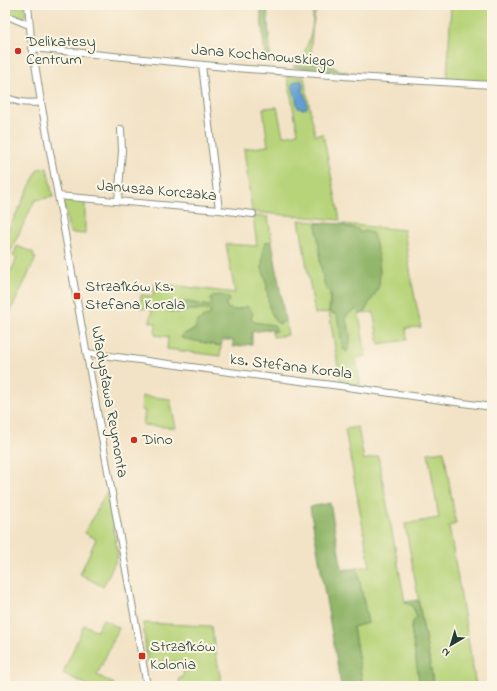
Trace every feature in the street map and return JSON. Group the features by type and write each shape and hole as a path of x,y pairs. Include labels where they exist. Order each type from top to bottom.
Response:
{"street":[{"name":"Władysława Reymonta","path":"28,5 32,48 41,102 147,686"},
{"path":"5,15 29,25"},
{"name":"Jana Kochanowskiego","path":"32,48 371,78 492,85"},
{"path":"202,64 219,210"},
{"path":"5,97 19,102 41,102"},
{"path":"118,201 122,151 122,129"},
{"name":"Janusza Korczaka","path":"58,196 253,214"},
{"name":"ks. Stefana Korala","path":"87,353 492,407"}],"green space":[{"path":"5,5 11,8 17,7 17,5 24,5 26,13 22,19 5,13"},
{"path":"260,5 267,5 271,65 265,60"},
{"path":"312,5 318,5 312,33 312,62 299,63 307,47 312,30"},
{"path":"451,5 492,5 492,83 447,79"},
{"path":"312,62 327,64 339,70 351,73 292,67 299,63"},
{"path":"287,76 304,77 315,135 323,134 340,220 252,212 244,149 268,146 263,108 277,107 283,136 298,133"},
{"path":"47,168 53,197 35,200 5,263 5,237 38,169"},
{"path":"67,198 85,200 85,234 70,233 63,202"},
{"path":"253,216 268,217 272,241 265,243 262,268 266,280 269,307 275,321 280,324 285,320 288,335 273,337 272,332 275,332 271,325 254,322 242,308 234,310 226,308 226,303 220,295 214,296 210,299 212,303 209,306 188,302 179,313 192,310 209,310 211,313 197,323 195,329 183,334 181,338 221,346 220,356 167,349 168,337 155,335 156,323 150,322 152,309 140,308 141,295 153,296 155,283 235,293 226,244 257,246"},
{"path":"299,220 323,223 317,224 320,262 325,287 330,292 329,312 315,314"},
{"path":"316,224 343,224 346,227 358,229 360,233 365,231 372,233 378,252 380,276 378,288 365,313 359,315 357,309 349,313 346,317 350,336 350,343 347,352 343,349 337,315 329,312 330,292 325,287 320,262"},
{"path":"343,224 404,230 412,283 421,327 406,328 407,340 379,344 373,312 365,313 378,286 380,266 371,249 356,230"},
{"path":"272,241 285,320 280,324 275,321 269,307 266,280 262,268 263,248 265,243"},
{"path":"17,246 34,253 33,257 36,258 5,323 5,284 17,258 13,256"},
{"path":"220,295 228,297 230,300 226,303 227,308 237,310 247,306 253,313 251,319 254,322 274,325 277,331 272,332 272,329 252,332 252,344 233,347 233,340 222,340 221,346 181,338 183,334 195,329 199,321 211,313 209,310 201,309 174,312 166,310 166,307 177,303 188,302 209,306 212,303 210,299 214,296"},
{"path":"358,309 366,356 356,358 360,385 341,383 329,312 337,315 343,349 349,327 346,317 349,313"},
{"path":"142,396 170,399 176,428 143,425 145,411 141,410"},
{"path":"358,427 364,460 378,456 405,602 413,607 417,617 411,628 420,686 363,686 353,627 368,623 357,568 370,566 345,429"},
{"path":"444,451 456,524 449,526 476,686 434,686 405,524 439,518 428,453"},
{"path":"107,491 118,556 103,587 80,574 96,539 85,533"},
{"path":"330,503 342,570 357,568 368,623 353,627 363,686 341,686 310,507"},
{"path":"418,600 434,686 420,686 411,628 417,617 413,607 405,602"},
{"path":"103,619 119,628 97,675 114,684 113,686 89,686 63,673 84,625 97,631"},
{"path":"143,623 211,626 222,686 179,686 179,678 183,678 184,665 181,665 181,662 147,661"}],"water":[{"path":"301,80 303,86 302,91 307,106 307,108 303,109 298,108 292,85 294,82"}],"place":[{"name":"Delikatesy Centrum","path":"18,51"},
{"name":"Strzałków Ks. Stefana Korala","path":"77,296"},
{"name":"Dino","path":"134,440"},
{"name":"Strzałków Kolonia","path":"142,656"}]}
